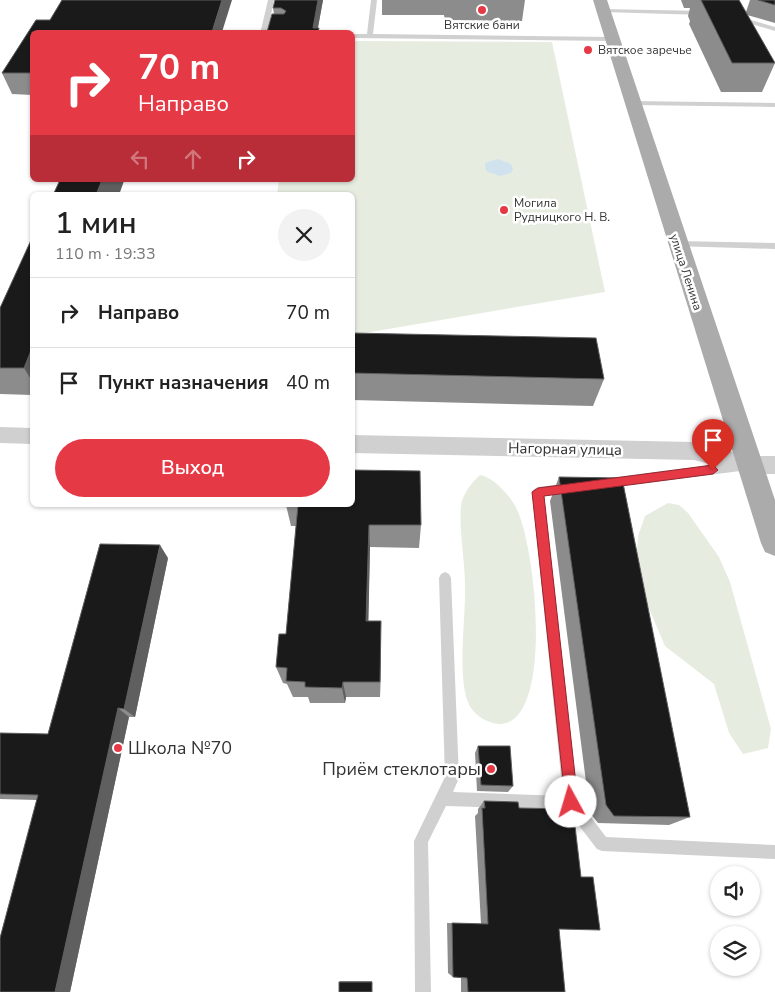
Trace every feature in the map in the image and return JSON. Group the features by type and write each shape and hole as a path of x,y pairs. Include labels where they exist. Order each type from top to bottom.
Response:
{"main road":[{"name":"улица Ленина","path":"602,5 678,244 762,465 775,543"}],"street":[{"path":"0,435 30,436"},
{"name":"Нагорная улица","path":"355,444 694,451 762,465"}],"lane":[{"path":"264,30 271,0"},
{"path":"370,36 374,0"},
{"path":"602,5 712,13"},
{"path":"730,16 775,29"},
{"path":"355,36 612,39"},
{"path":"632,103 775,105"},
{"path":"678,244 775,246"},
{"path":"762,465 538,492 571,802 602,844 775,852"},
{"path":"423,992 421,841 452,778 445,578"},
{"path":"442,799 571,802"}],"shaded area":[{"path":"355,41 552,42 605,292 355,335 355,192 277,192 279,182 355,182"},
{"path":"480,475 495,483 514,504 522,522 529,551 534,587 535,662 529,694 518,716 500,724 486,720 473,711 468,702 463,677 465,586 461,506 468,489"},
{"path":"668,503 679,505 688,513 719,557 730,582 771,729 768,748 743,754 729,733 714,684 665,646 648,606 637,552 638,536 645,516"}],"water":[{"path":"498,159 511,164 513,169 511,173 500,176 486,171 485,163"}],"building":[{"path":"62,0 222,0 213,30 30,30 30,73 2,73 36,20 50,20"},
{"path":"275,0 318,0 313,28 319,28 318,30 268,30 272,14 284,14 286,11 281,8 273,8"},
{"path":"701,0 739,0 775,63 732,63"},
{"path":"758,0 775,0 775,5"},
{"path":"59,182 101,182 97,192 54,192"},
{"path":"30,242 30,353 24,368 0,368 0,308"},
{"path":"355,333 596,338 604,379 355,373"},
{"path":"355,470 420,471 421,525 369,525 366,621 381,621 380,682 343,682 342,688 305,687 305,682 286,681 287,668 276,667 279,634 286,634 298,507 355,507"},
{"path":"559,477 622,478 690,817 614,816 606,805"},
{"path":"100,544 160,545 124,709 118,708 55,992 0,992 0,938 38,795 0,794 0,733 48,734"},
{"name":"Приём стеклотары","path":"478,746 510,746 513,786 481,785"},
{"path":"484,801 518,802 519,808 573,809 581,877 593,877 600,930 559,929 565,992 468,992 467,978 453,977 452,923 488,924 482,808 485,808"},
{"path":"339,982 372,982 372,992 339,992"}],"place":[{"name":"Вятские бани","path":"482,10"},
{"name":"Вятское заречье","path":"588,50"},
{"name":"Могила Рудницкого Н. В.","path":"504,210"},
{"name":"Школа №70","path":"118,748"},
{"name":"Приём стеклотары","path":"491,769"}],"route":[{"path":"571,802 538,492 713,470"}]}
